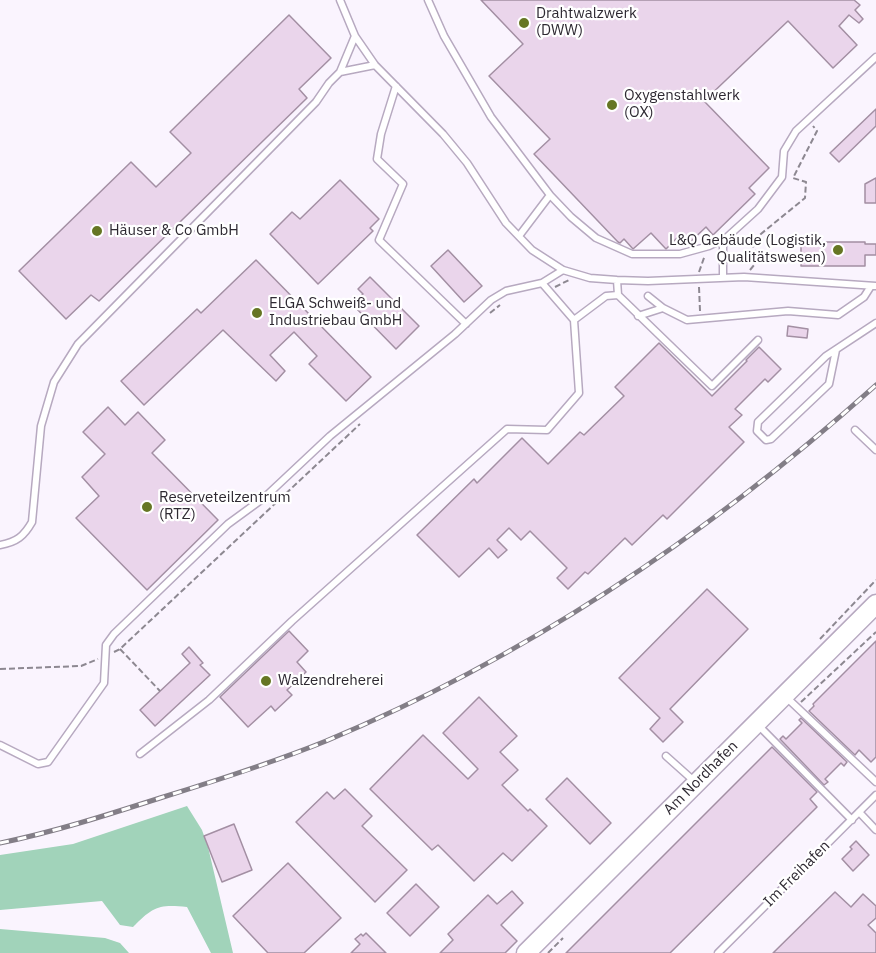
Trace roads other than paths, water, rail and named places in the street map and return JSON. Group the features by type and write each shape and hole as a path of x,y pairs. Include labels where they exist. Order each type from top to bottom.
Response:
{"main road":[{"name":"Am Nordhafen","path":"526,953 756,723 790,700 870,598"}],"lane":[{"path":"340,0 355,36 375,65 443,134 467,163 506,223 532,250 563,270 590,278 617,280 744,277 873,286"},
{"path":"428,0 444,36 491,117 550,195 571,218 596,238 632,254 680,254 709,246 726,238 758,209 782,177 784,151 796,132 876,57"},
{"path":"0,545 14,543 25,534 32,522 41,426 54,382 78,344 316,102 340,72 355,36"},
{"path":"340,72 375,65"},
{"path":"396,86 381,134 377,159 403,184 379,240 466,324"},
{"path":"519,236 550,195"},
{"path":"723,277 723,246 726,238"},
{"path":"0,745 38,764 48,762 104,683 106,645 114,634 228,524 265,497 330,436 466,324 491,300 506,291 542,284 563,270"},
{"path":"617,280 618,295 712,386 758,340"},
{"path":"140,754 209,700 292,621 507,429 547,430 579,393 574,320 542,284"},
{"path":"648,296 663,308 687,320 788,312 838,315 864,297 873,286"},
{"path":"574,320 606,296 618,295"},
{"path":"638,316 663,308"},
{"path":"836,350 829,384 771,439 766,440 757,431 759,422 826,356 876,323"},
{"path":"855,430 876,450"},
{"path":"790,700 876,782"},
{"path":"756,723 852,820"},
{"path":"666,756 696,783"},
{"name":"Im Freihafen","path":"718,953 876,795"},
{"path":"859,812 876,830"}],"railway":[{"path":"0,843 100,817 285,757 401,707 475,670 546,630 616,586 684,539 814,439 876,385"}],"place":[{"name":"Drahtwalzwerk (DWW)","path":"524,23"},
{"name":"Oxygenstahlwerk (OX)","path":"612,105"},
{"name":"Häuser & Co GmbH","path":"97,231"},
{"name":"L&Q Gebäude (Logistik, Qualitätswesen)","path":"838,250"},
{"name":"ELGA Schweiß- und Industriebau GmbH","path":"257,313"},
{"name":"Reserveteilzentrum (RTZ)","path":"147,507"},
{"name":"Walzendreherei","path":"266,681"}]}
